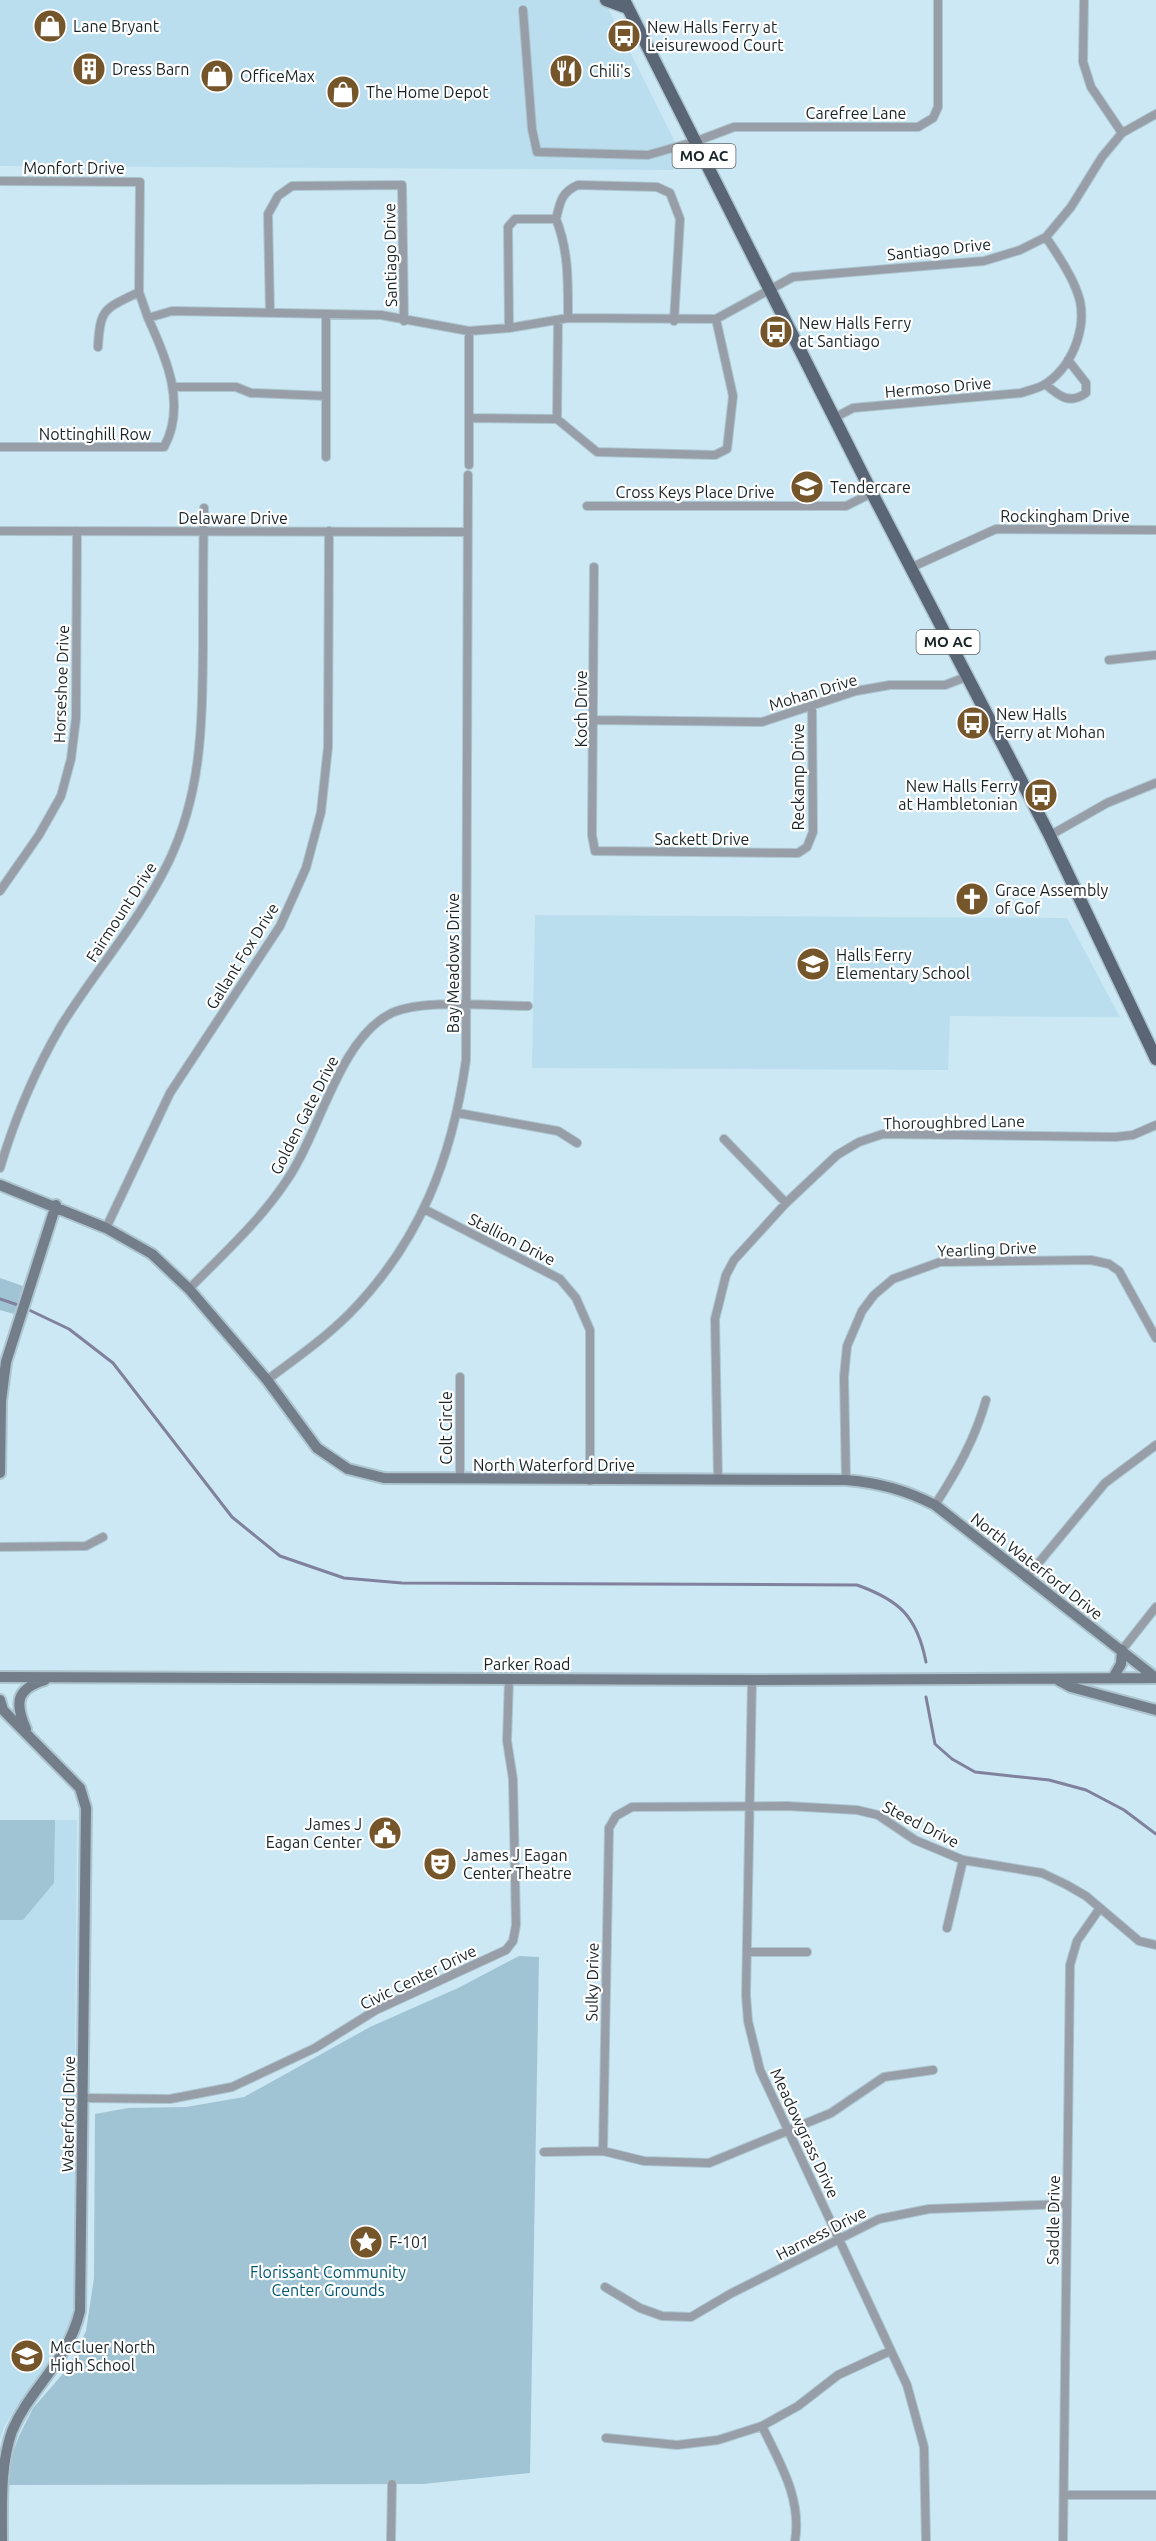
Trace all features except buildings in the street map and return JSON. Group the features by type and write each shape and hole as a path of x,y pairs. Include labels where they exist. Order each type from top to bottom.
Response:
{"main road":[{"path":"606,0 626,4"},
{"name":"MO AC","path":"626,4 910,568 1049,836 1156,1059"}],"street":[{"name":"Carefree Lane","path":"523,9 532,129 537,152 648,155 697,141 734,127 918,127 933,118 938,106 938,0"},
{"path":"1084,0 1083,62 1091,87 1122,133"},
{"name":"Santiago Drive","path":"148,318 172,311 381,315 469,331 509,328 568,318 675,321 717,319 793,277 984,261 1020,250 1046,237 1071,207 1102,157 1122,133 1156,114"},
{"name":"Monfort Drive","path":"0,181 140,182 139,292"},
{"name":"Santiago Drive","path":"270,313 268,214 278,196 292,186 402,185 404,321"},
{"path":"568,318 567,262 563,235 556,219 561,198 568,189 578,185 657,187 670,193 680,219 675,321"},
{"path":"509,328 508,226 515,219 556,219"},
{"name":"Hermoso Drive","path":"834,418 853,408 1021,393 1045,384 1061,371 1074,351 1081,325 1081,305 1077,289 1046,237"},
{"path":"98,348 99,323 106,309 139,292 148,318"},
{"path":"326,315 326,458"},
{"name":"Nottinghill Row","path":"0,447 164,447 171,435 174,387 148,318"},
{"path":"469,418 556,419 597,452 715,455 727,449 731,436 733,396 717,319"},
{"path":"556,419 558,320"},
{"path":"469,331 469,465"},
{"path":"1045,384 1067,399 1077,400 1086,393 1086,383 1068,360"},
{"path":"174,387 236,387 251,393 326,396"},
{"name":"Bay Meadows Drive","path":"267,1380 312,1346 349,1313 403,1247 424,1209 444,1159 458,1113 466,1060 467,1006 466,532 468,475"},
{"name":"Cross Keys Place Drive","path":"587,506 846,506 872,493"},
{"name":"Fairmount Drive","path":"0,1168 15,1120 32,1080 61,1026 139,915 168,862 188,813 200,763 204,508"},
{"name":"Rockingham Drive","path":"910,568 993,529 1156,530"},
{"name":"Delaware Drive","path":"0,531 466,532"},
{"name":"Horseshoe Drive","path":"0,891 39,835 61,796 71,759 76,718 77,531"},
{"name":"Gallant Fox Drive","path":"106,1228 170,1092 280,926 306,868 321,812 328,747 329,531"},
{"name":"Koch Drive","path":"594,567 595,720 592,835 595,851"},
{"path":"1109,660 1156,655"},
{"name":"Mohan Drive","path":"595,720 762,722 856,691 890,685 945,685 966,677"},
{"name":"Reckamp Drive","path":"807,847 813,832 812,706"},
{"path":"1049,836 1107,803 1156,783"},
{"name":"Sackett Drive","path":"595,851 798,853 807,847"},
{"name":"Golden Gate Drive","path":"189,1289 259,1217 288,1179 308,1143 351,1051 367,1029 389,1014 412,1006 528,1006"},
{"path":"458,1113 558,1131 577,1143"},
{"name":"Thoroughbred Lane","path":"718,1480 715,1319 720,1294 734,1260 786,1203 837,1155 859,1142 883,1134 1115,1137 1133,1135 1156,1125"},
{"path":"724,1139 786,1203"},
{"name":"North Waterford Drive","path":"0,1185 56,1205 106,1228 152,1254 189,1289 267,1380 317,1448 348,1469 384,1478 846,1480 879,1483 905,1490 936,1505 1156,1678"},
{"path":"0,1473 0,1401 6,1362 56,1205"},
{"name":"Stallion Drive","path":"424,1209 560,1279 576,1298 590,1330 590,1480"},
{"name":"Yearling Drive","path":"846,1480 844,1377 847,1346 862,1311 874,1295 893,1279 940,1262 1091,1260 1108,1264 1119,1271 1156,1338"},
{"name":"Colt Circle","path":"460,1377 460,1479"},
{"path":"936,1505 964,1461 979,1427 986,1400"},
{"path":"1026,1578 1105,1483 1156,1445"},
{"path":"0,1547 86,1546 103,1537"},
{"path":"1113,1678 1121,1664 1122,1650 1156,1607"},
{"name":"Parker Road","path":"0,1677 752,1680 1156,1678"},
{"path":"29,1735 18,1710 20,1697 37,1682 53,1677"},
{"name":"Parker Road","path":"1055,1678 1071,1687 1156,1710"},
{"name":"Civic Center Drive","path":"83,2098 170,2099 232,2087 315,2049 373,2012 506,1950 513,1941 516,1925 513,1779 507,1741 509,1679"},
{"name":"Meadowgrass Drive","path":"752,1680 748,1807 748,2021 760,2070 907,2385 924,2446 927,2474 926,2541"},
{"name":"Waterford Drive","path":"0,1700 3,1710 80,1788 85,1803 80,2311 75,2334 20,2416 6,2448 1,2469 2,2541"},
{"name":"Steed Drive","path":"616,1816 637,1806 857,1810 878,1815 915,1840 963,1860 1042,1873 1086,1896 1139,1941 1156,1946"},
{"name":"Sulky Drive","path":"603,2151 608,1839 610,1822 616,1816"},
{"path":"947,1928 963,1860"},
{"name":"Saddle Drive","path":"1063,2541 1070,1965 1077,1941 1100,1908"},
{"path":"747,1952 807,1952"},
{"path":"544,2152 603,2151 644,2161 709,2163 831,2113 885,2077 933,2070"},
{"name":"Harness Drive","path":"605,2287 662,2316 691,2317 879,2219 929,2209 1067,2204"},
{"path":"606,2438 677,2445 717,2440 762,2426 798,2406 838,2375 890,2351"},
{"path":"762,2426 793,2491 798,2523 795,2541"},
{"path":"391,2541 392,2484"},
{"path":"1065,2495 1156,2495"}],"shaded area":[{"path":"0,0 604,0 687,166 673,170 0,166"},
{"name":"Halls Ferry Elementary School","path":"535,915 1067,918 1120,1017 950,1016 948,1070 532,1068"},
{"path":"0,1820 77,1820 73,2308 68,2329 60,2346 13,2412 4,2427 0,2440"}],"green space":[{"path":"0,1278 23,1286 14,1314 0,1310"},
{"path":"0,1820 55,1820 54,1883 23,1920 0,1920"},
{"name":"Florissant Community Center Grounds","path":"519,1956 539,1957 530,2473 423,2484 8,2485 11,2458 33,2408 68,2368 86,2331 94,2278 95,2114 128,2108 186,2107 244,2097 370,2027 458,1988"}],"waterway":[{"path":"0,1299 21,1306"},
{"path":"27,1309 69,1329 113,1363 232,1517 280,1556 344,1578 402,1583 857,1585 884,1597 904,1612 917,1633 926,1662"},
{"path":"926,1697 935,1744 952,1759 975,1772 1049,1780 1086,1790 1124,1810 1156,1834"}],"place":[{"name":"Lane Bryant","path":"50,26"},
{"name":"New Halls Ferry at Leisurewood Court","path":"624,36"},
{"name":"Dress Barn","path":"89,69"},
{"name":"Chili's","path":"566,71"},
{"name":"OfficeMax","path":"217,76"},
{"name":"The Home Depot","path":"343,92"},
{"name":"New Halls Ferry at Santiago","path":"776,332"},
{"name":"Tendercare","path":"807,487"},
{"name":"New Halls Ferry at Mohan","path":"973,723"},
{"name":"New Halls Ferry at Hambletonian","path":"1041,795"},
{"name":"Grace Assembly of Gof","path":"972,899"},
{"name":"Halls Ferry Elementary School","path":"813,964"},
{"name":"James J Eagan Center","path":"385,1833"},
{"name":"James J Eagan Center Theatre","path":"440,1864"},
{"name":"F-101","path":"366,2242"},
{"name":"McCluer North High School","path":"27,2356"}]}
